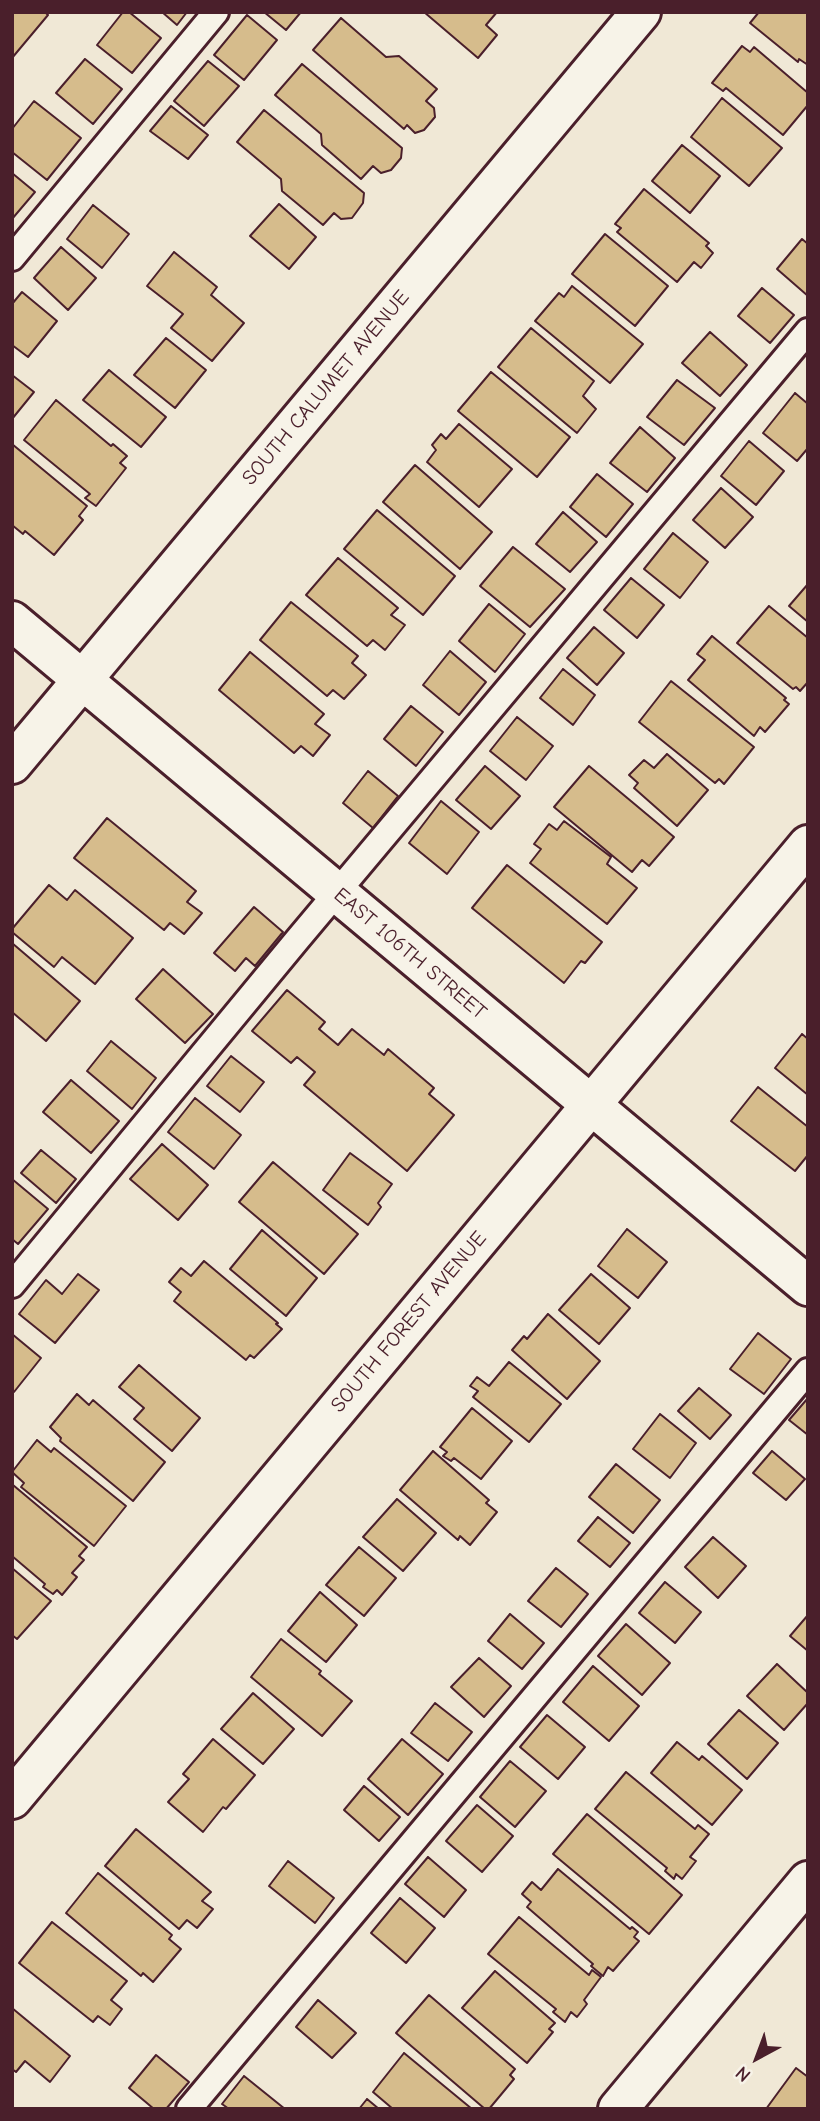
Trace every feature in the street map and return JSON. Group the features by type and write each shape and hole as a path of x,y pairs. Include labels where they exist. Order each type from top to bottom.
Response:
{"street":[{"name":"SOUTH CALUMET AVENUE","path":"12,764 640,12"},
{"name":"EAST 106TH STREET","path":"12,621 808,1286"},
{"name":"SOUTH FOREST AVENUE","path":"12,1799 808,845"},
{"path":"618,2109 808,1881"}],"lane":[{"path":"12,258 216,12"},
{"path":"12,1285 808,331"},
{"path":"190,2109 808,1371"}],"building":[{"path":"12,12 45,12 48,15 12,58"},
{"path":"123,12 129,12 161,38 132,73 97,45"},
{"path":"162,12 187,12 177,25"},
{"path":"264,12 301,12 286,30"},
{"path":"424,12 497,12 486,25 497,35 478,58"},
{"path":"759,12 808,12 808,65 799,59 798,62 750,23"},
{"path":"247,15 277,40 244,80 214,55"},
{"path":"341,18 386,57 399,56 437,89 426,101 434,108 435,117 424,130 415,133 407,125 404,129 313,50"},
{"path":"742,46 750,52 754,47 808,93 808,105 783,135 726,88 723,91 712,83"},
{"path":"85,59 122,89 93,124 56,93"},
{"path":"208,61 239,86 204,126 174,101"},
{"path":"302,64 402,148 401,158 391,170 381,173 373,166 361,179 322,145 321,134 275,95"},
{"path":"722,98 782,148 749,186 691,137"},
{"path":"34,101 81,138 47,180 12,152 12,129"},
{"path":"171,106 208,135 188,159 150,131"},
{"path":"264,110 364,193 363,203 352,218 341,219 334,213 323,225 282,191 281,179 237,142"},
{"path":"682,145 720,176 690,213 652,181"},
{"path":"12,173 35,192 12,219"},
{"path":"644,189 709,243 706,246 713,253 701,268 694,262 677,282 617,232 621,228 615,224"},
{"path":"279,204 316,237 289,269 250,236"},
{"path":"93,205 129,234 102,268 67,239"},
{"path":"605,234 668,286 635,326 572,274"},
{"path":"802,239 808,244 808,296 777,269"},
{"path":"61,247 96,278 68,310 34,278"},
{"path":"174,252 217,287 211,295 244,323 212,361 171,328 183,314 147,286"},
{"path":"572,286 643,344 610,383 535,321 559,293 564,297"},
{"path":"762,288 794,315 770,343 738,316"},
{"path":"22,292 57,321 28,357 12,345 12,304"},
{"path":"531,328 594,381 583,396 596,409 577,433 498,367"},
{"path":"710,332 747,365 720,396 682,363"},
{"path":"166,338 206,370 175,408 134,375"},
{"path":"109,370 166,417 141,447 83,400"},
{"path":"491,372 570,437 537,477 458,411"},
{"path":"12,375 34,392 12,419"},
{"path":"677,380 715,408 684,445 647,417"},
{"path":"795,393 808,404 808,448 797,461 763,433"},
{"path":"56,400 127,456 120,463 126,468 96,506 85,498 90,494 24,440"},
{"path":"459,424 512,469 479,507 427,462 436,450 432,445 441,434 446,439"},
{"path":"640,427 675,458 647,492 610,463"},
{"path":"749,441 784,471 756,505 721,476"},
{"path":"12,444 87,506 79,516 83,520 54,555 25,531 23,534 12,525"},
{"path":"415,465 492,532 460,569 383,502"},
{"path":"597,474 633,504 606,537 570,507"},
{"path":"721,488 753,517 725,548 693,520"},
{"path":"377,510 455,576 423,615 344,549"},
{"path":"563,512 597,542 570,572 536,544"},
{"path":"673,533 708,562 680,598 644,569"},
{"path":"513,547 565,589 530,627 480,586"},
{"path":"338,558 398,608 391,615 405,625 385,650 373,640 367,646 306,595"},
{"path":"631,578 664,605 637,638 604,610"},
{"path":"808,584 808,622 789,606"},
{"path":"291,602 358,656 352,663 366,675 344,699 333,690 327,696 260,640"},
{"path":"489,604 525,634 495,672 459,641"},
{"path":"769,606 808,638 808,682 800,691 796,687 793,689 737,643"},
{"path":"594,627 624,653 597,685 567,658"},
{"path":"712,636 786,698 784,700 789,704 765,732 760,727 754,736 688,680 705,660 697,654"},
{"path":"450,651 486,682 459,715 423,685"},
{"path":"250,652 324,714 315,724 330,735 313,756 301,746 294,753 219,690"},
{"path":"563,669 595,695 573,725 540,698"},
{"path":"671,681 754,747 724,784 719,779 715,783 639,722"},
{"path":"411,706 443,732 416,766 384,739"},
{"path":"517,717 553,746 526,780 490,751"},
{"path":"667,754 708,790 677,826 634,788 638,783 629,775 644,760 654,768"},
{"path":"485,766 520,796 491,829 456,800"},
{"path":"589,766 674,837 649,866 642,860 632,872 554,807"},
{"path":"368,771 398,796 373,828 343,803"},
{"path":"441,801 479,832 447,874 409,843"},
{"path":"107,818 196,891 187,902 202,913 184,934 170,923 164,930 74,858"},
{"path":"564,821 611,857 607,864 637,888 607,924 530,863 541,849 534,844 549,824 557,830"},
{"path":"507,865 602,942 585,963 581,961 564,983 472,908"},
{"path":"49,885 67,900 75,890 133,938 95,984 62,957 54,967 12,932"},
{"path":"254,907 283,932 255,966 246,958 235,971 214,953"},
{"path":"12,943 80,1001 46,1041 12,1012"},
{"path":"163,969 213,1014 185,1043 136,999"},
{"path":"287,990 325,1022 319,1029 338,1045 352,1029 384,1055 388,1049 434,1088 429,1094 454,1115 407,1171 304,1085 315,1072 297,1057 291,1063 252,1031"},
{"path":"802,1034 808,1039 808,1095 775,1068"},
{"path":"111,1041 156,1078 132,1109 87,1071"},
{"path":"231,1056 264,1082 240,1112 207,1086"},
{"path":"71,1080 119,1121 91,1153 43,1112"},
{"path":"758,1087 808,1127 808,1155 795,1171 731,1121"},
{"path":"195,1098 241,1135 214,1169 168,1132"},
{"path":"162,1144 208,1185 178,1220 130,1179"},
{"path":"41,1150 76,1179 56,1203 21,1173"},
{"path":"350,1153 392,1184 378,1203 381,1207 368,1225 323,1190"},
{"path":"273,1162 358,1234 324,1274 239,1202"},
{"path":"12,1179 48,1209 18,1244 12,1239"},
{"path":"627,1229 667,1262 638,1298 598,1266"},
{"path":"262,1230 317,1278 286,1316 230,1269"},
{"path":"204,1261 282,1329 254,1358 250,1355 246,1360 174,1301 181,1292 169,1282 181,1268 191,1276"},
{"path":"78,1274 99,1290 55,1343 19,1314 46,1280 62,1294"},
{"path":"591,1274 630,1308 599,1344 559,1310"},
{"path":"548,1314 600,1361 567,1399 512,1350 524,1336 527,1339"},
{"path":"758,1333 791,1359 764,1394 730,1369"},
{"path":"12,1334 41,1358 14,1392 12,1390"},
{"path":"509,1362 561,1404 529,1442 473,1397 478,1391 470,1386 477,1377 489,1386"},
{"path":"139,1365 200,1418 172,1451 134,1419 144,1408 119,1387"},
{"path":"699,1388 731,1415 710,1439 678,1411"},
{"path":"77,1394 89,1405 93,1400 165,1462 133,1501 60,1441 61,1438 50,1427"},
{"path":"808,1398 808,1435 789,1420"},
{"path":"472,1408 512,1441 481,1479 454,1458 451,1461 443,1456 447,1452 440,1447"},
{"path":"660,1414 696,1443 670,1478 633,1449"},
{"path":"37,1440 51,1452 54,1448 126,1506 94,1546 21,1487 24,1483 12,1472"},
{"path":"433,1451 489,1500 486,1503 497,1512 470,1545 460,1536 458,1540 400,1490"},
{"path":"772,1451 805,1479 786,1500 753,1473"},
{"path":"616,1464 660,1500 633,1533 589,1497"},
{"path":"13,1485 87,1547 79,1556 84,1560 72,1573 77,1577 62,1595 57,1590 53,1594 43,1587 45,1584 12,1556"},
{"path":"397,1499 436,1533 403,1571 363,1537"},
{"path":"598,1517 630,1543 610,1567 578,1541"},
{"path":"713,1537 746,1566 718,1598 685,1567"},
{"path":"359,1547 396,1578 364,1616 326,1585"},
{"path":"12,1568 51,1601 17,1639 12,1635"},
{"path":"556,1568 588,1594 561,1627 528,1601"},
{"path":"665,1582 701,1612 675,1643 639,1613"},
{"path":"320,1592 357,1625 326,1662 288,1631"},
{"path":"510,1614 544,1643 522,1669 488,1641"},
{"path":"808,1615 808,1651 790,1636"},
{"path":"626,1624 670,1663 642,1695 598,1656"},
{"path":"281,1639 321,1671 319,1674 352,1701 322,1736 251,1677"},
{"path":"479,1658 511,1686 484,1717 451,1687"},
{"path":"777,1664 808,1693 808,1703 784,1730 747,1696"},
{"path":"593,1666 639,1706 609,1741 563,1702"},
{"path":"253,1693 294,1729 263,1764 221,1729"},
{"path":"435,1703 472,1732 448,1761 411,1733"},
{"path":"739,1710 778,1743 747,1779 708,1744"},
{"path":"547,1715 585,1747 558,1779 520,1747"},
{"path":"213,1739 255,1775 203,1832 168,1802 189,1779 183,1774"},
{"path":"402,1739 443,1774 408,1815 368,1779"},
{"path":"677,1742 699,1760 702,1756 742,1790 712,1825 651,1773"},
{"path":"510,1761 546,1791 515,1827 480,1797"},
{"path":"626,1772 695,1829 698,1825 709,1834 690,1857 696,1861 682,1879 676,1874 674,1879 665,1871 667,1868 595,1809"},
{"path":"364,1786 400,1817 379,1841 344,1810"},
{"path":"477,1805 513,1836 482,1872 446,1841"},
{"path":"587,1814 682,1895 649,1934 553,1854"},
{"path":"136,1829 211,1892 202,1901 213,1909 197,1928 187,1920 179,1929 105,1866"},
{"path":"428,1857 466,1890 444,1917 405,1884"},
{"path":"288,1861 334,1898 315,1923 269,1886"},
{"path":"558,1869 630,1929 632,1927 638,1932 634,1937 639,1941 613,1971 608,1967 603,1976 591,1966 593,1964 527,1907 531,1902 522,1894 532,1882 541,1890"},
{"path":"98,1873 172,1935 169,1939 181,1949 153,1982 143,1973 141,1976 66,1913"},
{"path":"400,1898 435,1928 406,1963 371,1933"},
{"path":"519,1917 589,1975 592,1970 601,1977 584,2000 587,2004 577,2017 571,2012 565,2022 553,2012 556,2009 488,1954"},
{"path":"52,1922 127,1981 111,2000 122,2009 110,2025 98,2016 93,2022 19,1963"},
{"path":"495,1971 555,2023 549,2029 553,2032 527,2063 462,2008"},
{"path":"429,1995 515,2069 510,2075 514,2079 489,2109 485,2109 396,2033"},
{"path":"318,2000 356,2033 332,2058 296,2027"},
{"path":"12,2008 70,2056 50,2082 25,2061 16,2072 12,2069"},
{"path":"404,2053 472,2109 393,2109 373,2092"},
{"path":"156,2055 189,2082 166,2109 154,2109 129,2088"},
{"path":"796,2068 808,2077 808,2109 766,2109"},
{"path":"244,2076 285,2109 229,2109 222,2104"},
{"path":"367,2099 379,2109 359,2109"}]}
